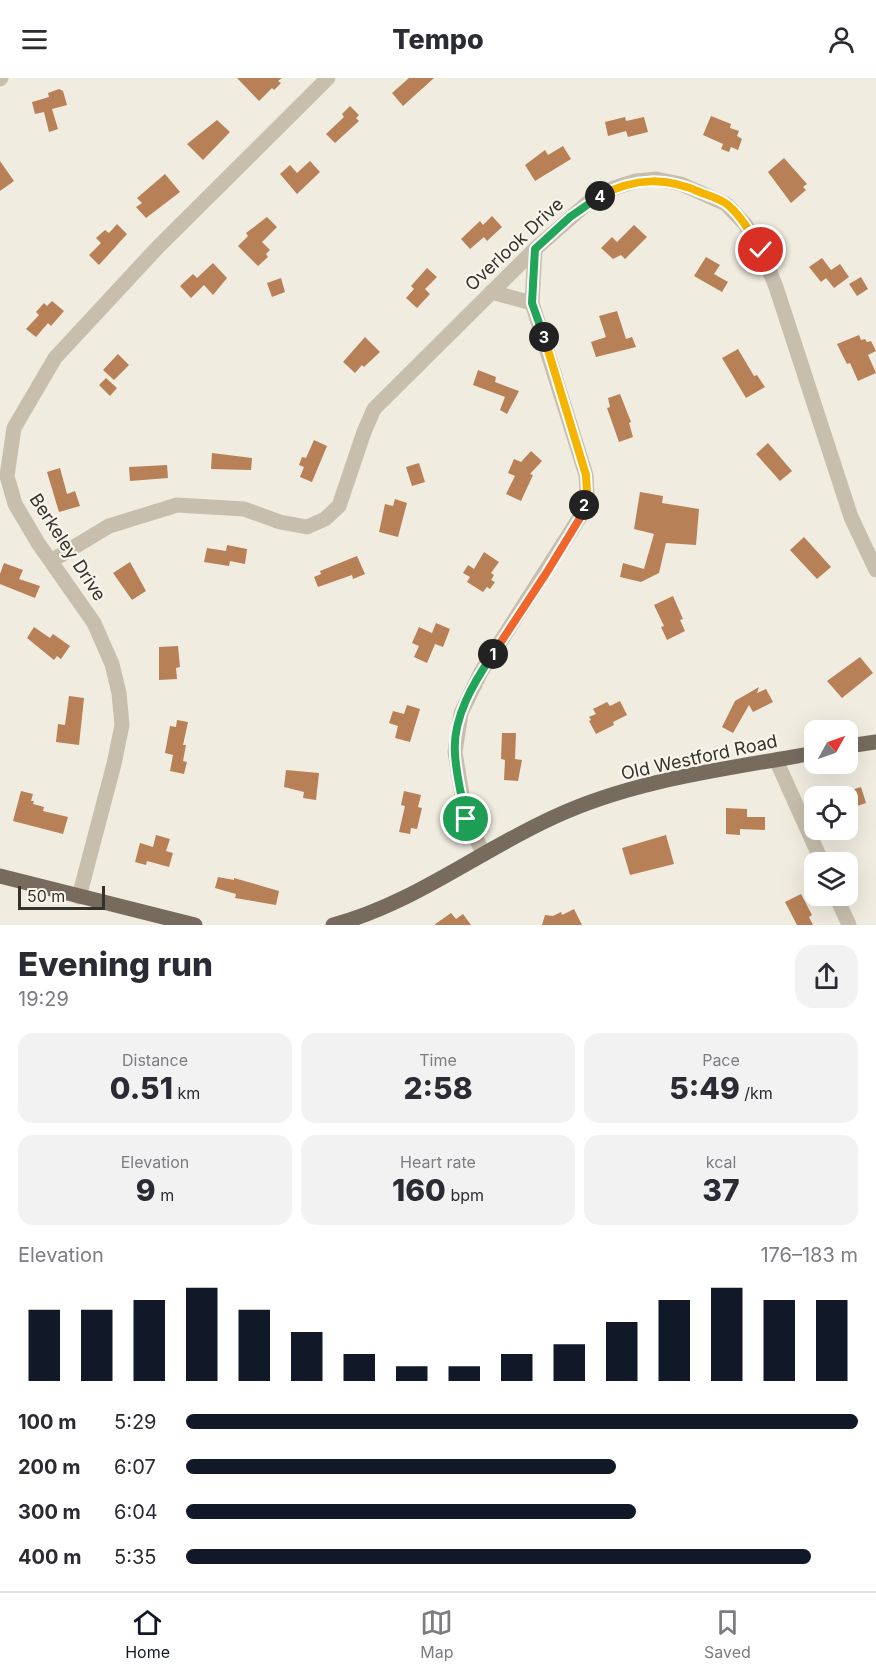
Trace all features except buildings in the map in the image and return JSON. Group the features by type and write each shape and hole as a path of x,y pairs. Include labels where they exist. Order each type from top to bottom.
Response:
{"main road":[{"path":"858,745 876,742"},
{"name":"Old Westford Road","path":"333,925 393,903 555,816 611,796 673,779 804,755"},
{"path":"0,876 195,925"}],"street":[{"name":"Berkeley Drive","path":"79,897 101,821 122,725 119,693 112,664 94,623 15,504 3,476 14,428 55,358 157,248 328,78"},
{"name":"Overlook Drive","path":"51,561 109,526 177,505 244,509 280,522 307,527 325,519 339,506 374,409 535,249 591,200 614,188 656,179 681,184 726,204 745,224 761,250 776,287 851,518 876,570"},
{"path":"484,854 466,819 455,752 461,713 481,672 580,518 587,494 586,475 579,448 532,303 535,249"},
{"path":"491,292 532,303"},
{"path":"776,760 817,852"},
{"path":"840,906 849,925"}],"route":[{"path":"466,819 455,752 461,713 481,672 580,518 587,494 586,475 579,448 532,303 535,249 591,200 614,188 656,179 681,184 726,204 745,224 761,250"}]}
